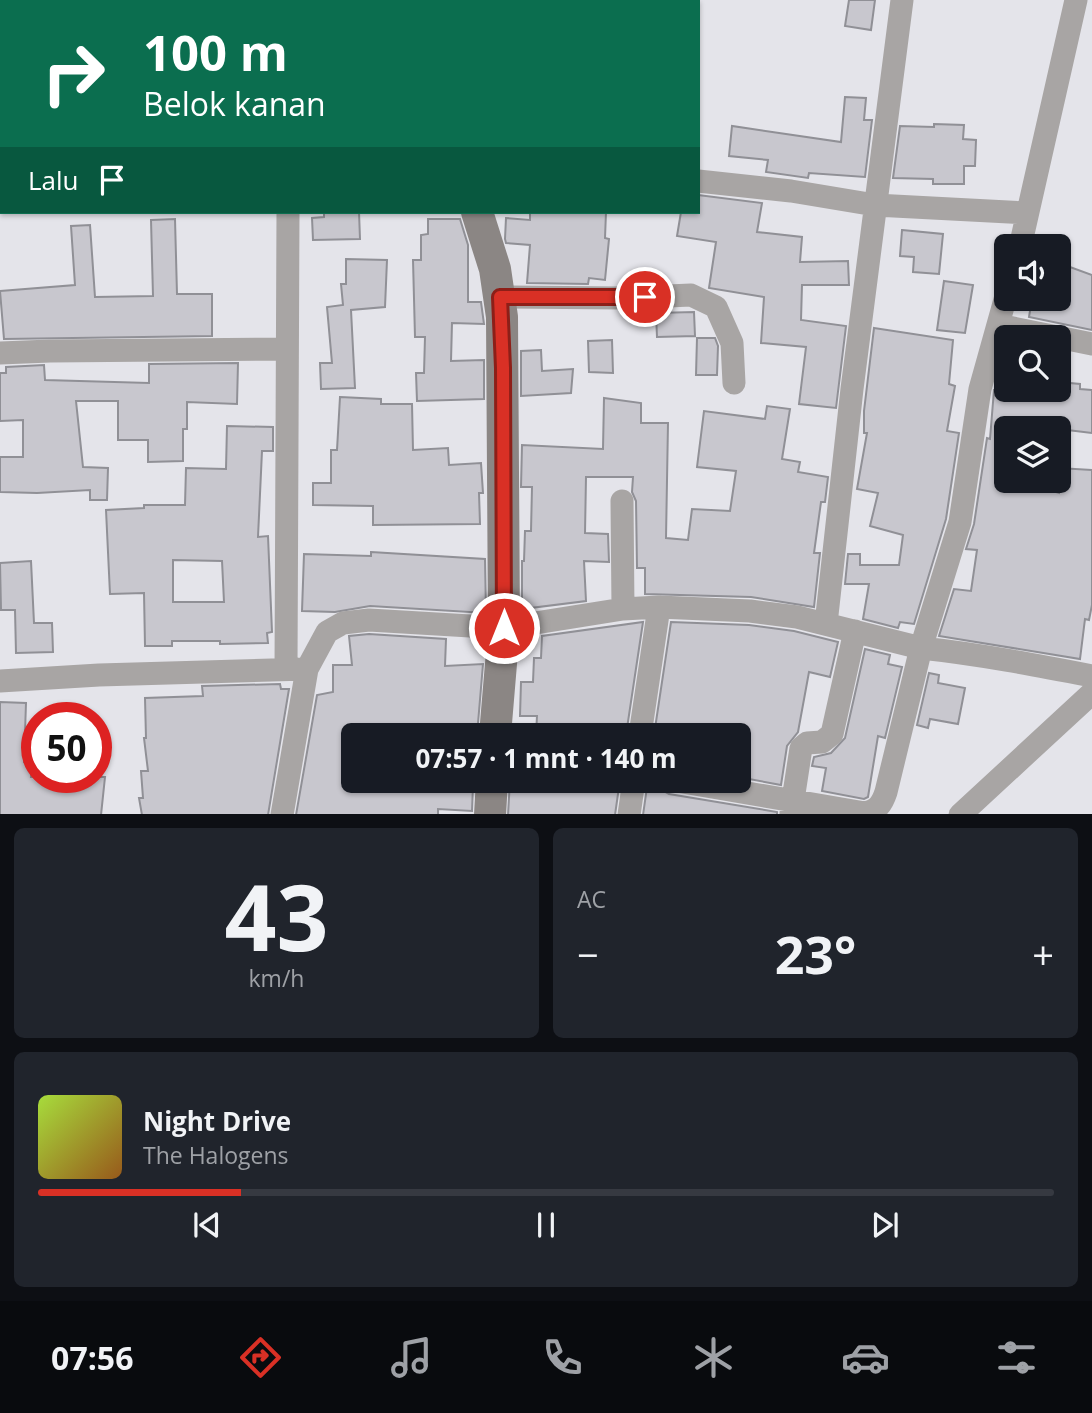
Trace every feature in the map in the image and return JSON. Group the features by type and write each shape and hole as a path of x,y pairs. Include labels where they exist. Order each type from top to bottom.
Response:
{"main road":[{"path":"478,214 495,269 500,297 503,368 504,628 496,723"},
{"path":"490,814 491,793"}],"street":[{"path":"826,624 852,389 902,0"},
{"path":"1077,0 1092,15"},
{"path":"1023,234 1077,0"},
{"path":"700,180 875,205 1027,213"},
{"path":"282,814 297,669 287,349 288,214"},
{"path":"500,297 622,298 691,295 716,307 732,343 734,383"},
{"path":"729,793 791,807 864,813 881,805 921,648 960,522 980,389 994,340"},
{"path":"1071,340 1092,344"},
{"path":"0,353 287,349"},
{"path":"622,500 623,609"},
{"path":"642,723 659,607"},
{"path":"0,681 297,669 327,632 342,623 369,620 504,628 623,609 659,607 750,611 797,617 921,648 982,655 1092,676"},
{"path":"791,807 803,745 822,742 832,734 855,631"},
{"path":"960,814 1092,693"},
{"path":"629,814 632,793"}],"building":[{"path":"849,0 875,0 871,30 845,26"},
{"path":"845,97 866,98 864,120 872,120 865,177 809,173 808,178 766,172 768,160 729,156 732,126 841,142"},
{"path":"934,124 964,125 963,139 976,140 975,166 964,166 964,184 933,184 933,179 893,178 900,126 934,127"},
{"path":"700,195 762,203 757,232 802,237 800,262 848,261 849,285 802,285 801,320 846,326 836,408 799,404 806,347 761,343 764,297 709,288 716,242 677,236 681,214 700,214"},
{"path":"324,214 359,214 360,239 313,240 312,218 324,217"},
{"path":"530,214 606,214 605,238 609,239 605,280 589,278 588,284 527,283 530,245 506,243 506,218 530,220"},
{"path":"175,219 177,294 212,294 212,336 4,339 0,291 75,285 71,226 90,225 95,297 153,296 151,220"},
{"path":"428,219 460,219 468,245 468,302 481,302 484,324 452,323 451,361 484,360 484,399 417,401 416,373 424,373 425,337 415,337 413,260 421,260 421,235 428,234"},
{"path":"902,230 943,234 939,274 913,272 914,257 900,256"},
{"path":"346,259 387,260 385,307 351,310 355,388 321,389 320,363 332,363 327,307 343,305 341,284 346,284"},
{"path":"1071,267 1092,275 1092,330 1029,317 1030,311 1071,311"},
{"path":"944,281 973,285 965,333 937,330"},
{"path":"694,312 695,336 657,337 656,313"},
{"path":"874,328 953,340 949,384 955,386 947,431 959,433 946,519 914,624 900,622 898,628 863,619 869,584 845,584 848,554 860,554 860,565 899,565 903,535 870,526 878,493 857,489 867,433 864,433 864,411"},
{"path":"697,338 715,338 718,346 717,375 696,375"},
{"path":"612,340 613,373 589,372 588,341"},
{"path":"541,350 542,371 573,369 571,393 521,396 521,351"},
{"path":"238,363 237,404 187,402 187,429 183,429 183,461 148,462 148,440 118,440 118,401 76,401 83,467 108,468 107,500 90,500 90,490 0,492 0,457 23,457 23,420 0,421 0,373 6,373 6,367 44,365 45,380 149,383 149,364"},
{"path":"1071,383 1080,384 1080,389 1092,390 1092,433 1071,430 1071,416 994,416 994,493 1071,493 1071,469 1092,470 1092,605 1089,620 1085,619 1080,659 939,636 954,589 971,591 977,550 966,549 974,524 987,438 990,439 994,390 994,402 1071,402"},
{"path":"340,397 381,399 381,404 412,404 413,450 448,448 449,465 481,463 483,493 479,493 480,524 373,525 373,506 313,505 313,483 331,483 331,450 337,450"},
{"path":"604,398 641,403 641,423 668,423 666,538 688,540 692,509 730,511 736,471 697,467 704,411 765,419 767,406 790,409 782,459 800,462 798,472 828,477 825,502 821,502 814,553 820,553 814,607 751,597 645,594 645,568 637,568 633,477 586,477 585,533 608,534 609,562 584,561 586,601 522,609 522,561 525,531 531,531 532,487 521,487 522,445 603,449"},
{"path":"227,426 273,427 273,451 262,451 258,537 268,536 272,632 267,633 268,643 172,641 172,646 145,646 144,593 110,594 106,510 144,508 144,505 185,505 186,468 226,469","holes":["173,560 222,561 224,602 173,602"]},
{"path":"371,552 485,559 486,613 370,606 335,612 302,611 304,554 371,556"},
{"path":"31,561 34,623 52,623 53,652 16,653 15,610 1,610 0,563"},
{"path":"643,622 628,723 537,723 537,716 520,716 521,682 533,682 534,658 541,658 542,636"},
{"path":"671,622 749,625 794,631 838,642 830,677 809,672 798,732 787,746 781,785 751,779 751,723 656,723"},
{"path":"369,634 446,639 445,666 483,664 478,723 341,723 341,793 473,793 472,811 438,809 438,814 296,814 317,695 333,692 333,665 352,665 349,636"},
{"path":"865,649 890,655 888,664 902,667 885,738 878,736 868,797 864,799 822,791 826,768 812,766 814,757 831,753 845,738"},
{"path":"929,673 939,675 938,683 965,688 958,724 930,719 928,728 917,725"},
{"path":"280,684 281,689 289,689 268,814 142,814 139,798 143,798 141,771 148,771 144,738 145,698 203,696 202,686"},
{"path":"0,702 21,703 21,793 103,793 101,814 0,814"},
{"path":"509,793 618,793 615,814 508,814"},
{"path":"646,793 667,793 777,814 643,814"}],"route":[{"path":"504,628 503,368 500,297 645,297"}]}
